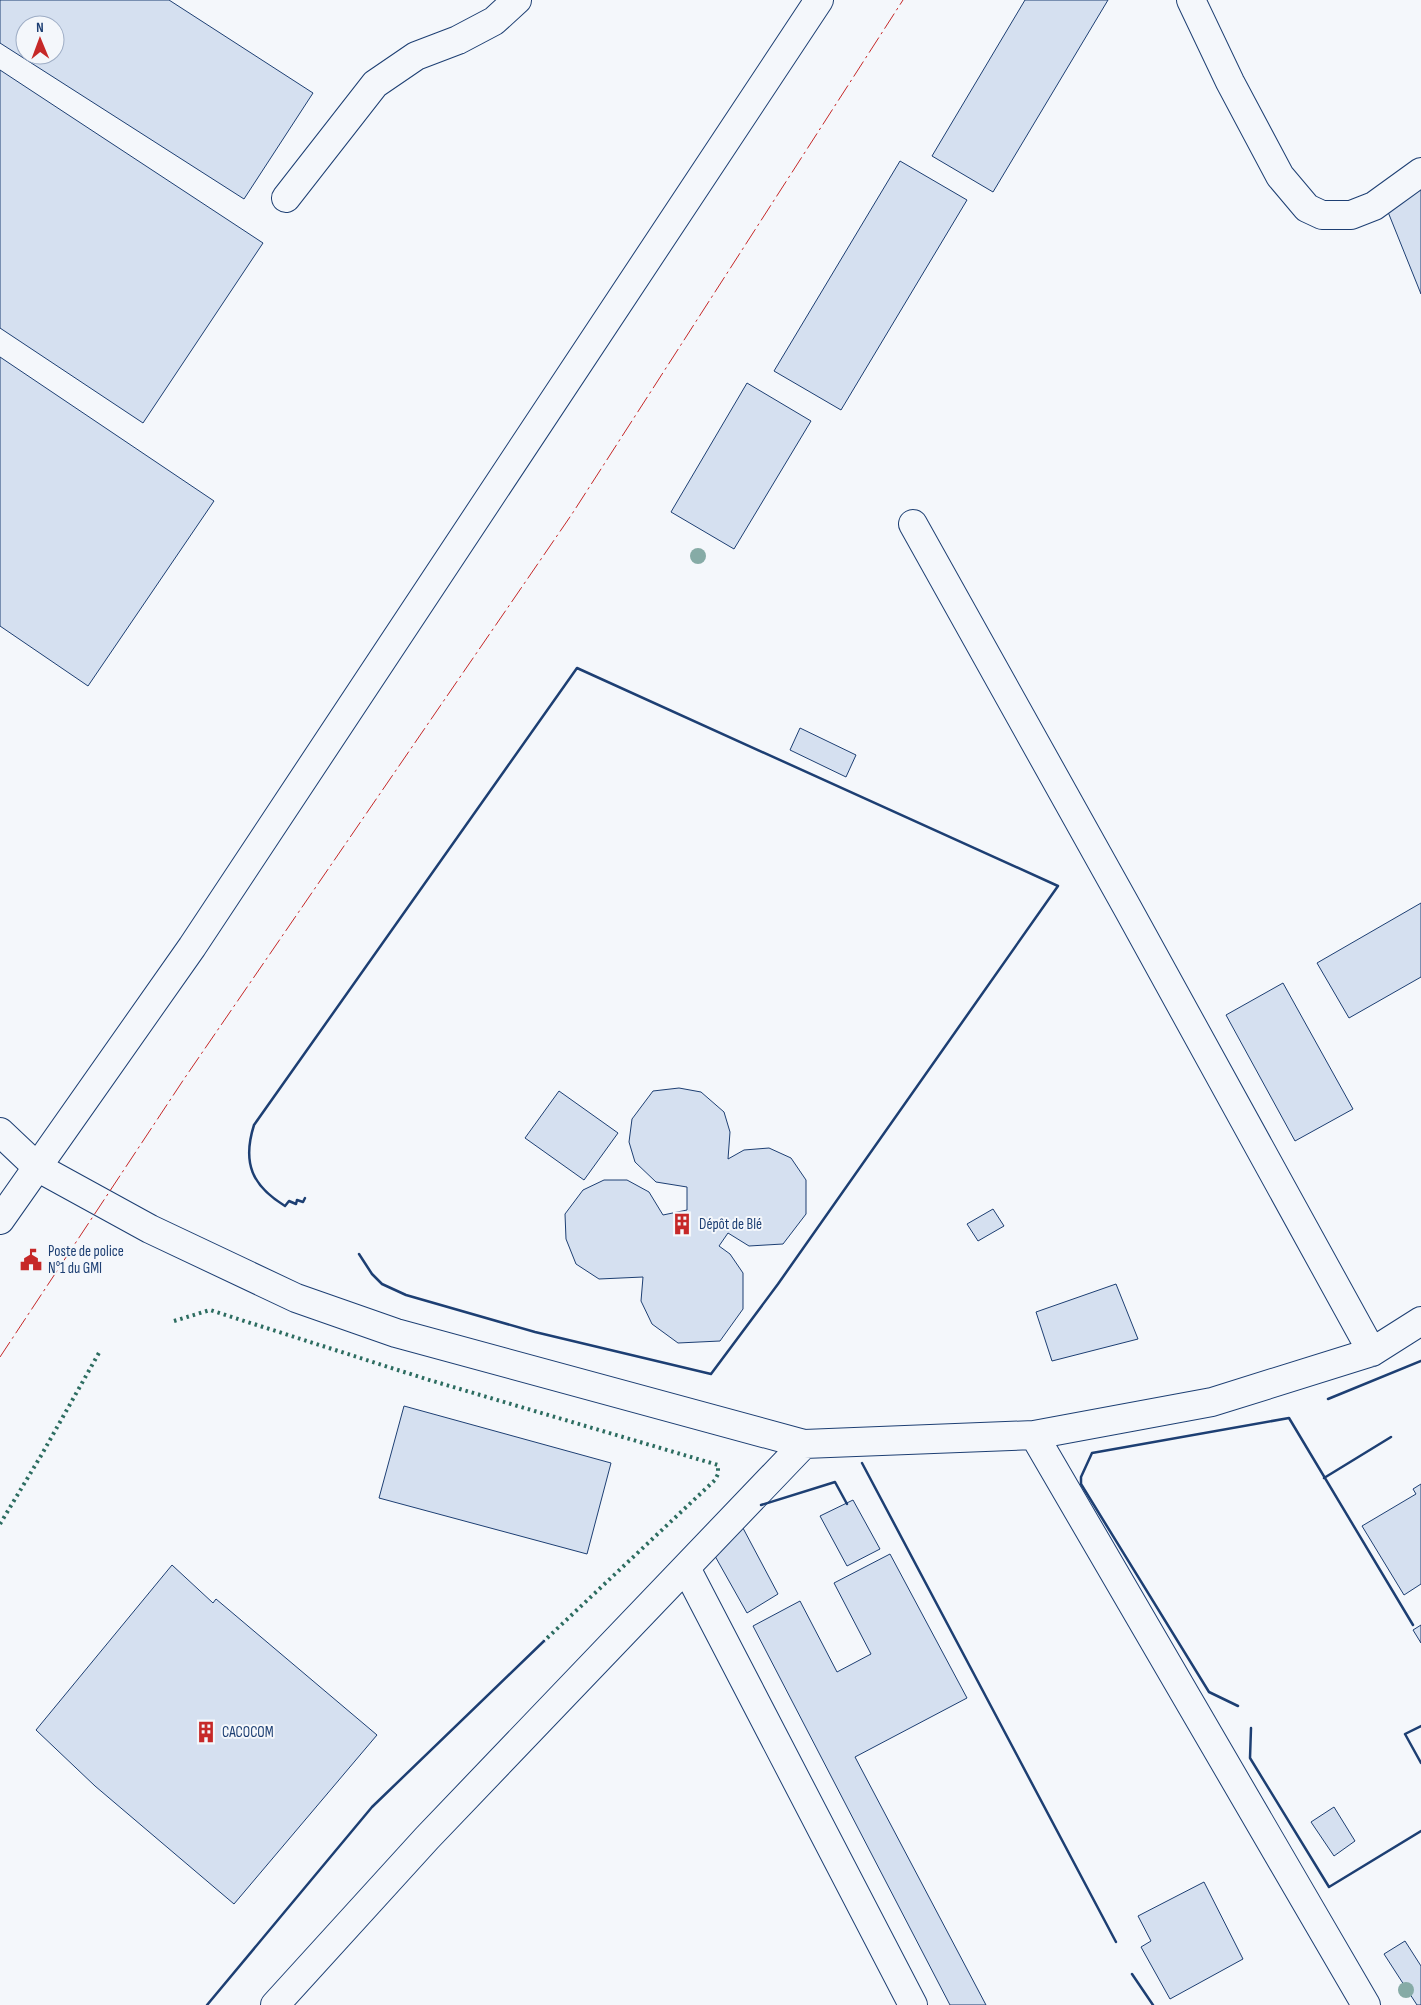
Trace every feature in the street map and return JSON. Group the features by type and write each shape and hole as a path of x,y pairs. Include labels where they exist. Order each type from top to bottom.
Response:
{"main road":[{"path":"286,198 375,84 416,56 458,40 494,21 517,0"},
{"path":"0,1220 192,947 819,0"},
{"path":"1192,0 1230,82 1280,176 1307,208 1322,215 1351,215 1374,206 1421,172"},
{"path":"913,524 1372,1352"},
{"path":"0,1132 37,1167 150,1229 296,1298 396,1333 804,1444 1034,1434 1212,1402 1372,1352 1421,1321"},
{"path":"1034,1434 1366,2005"},
{"path":"275,2005 427,1838 804,1444"},
{"path":"686,1568 914,2005"}],"building":[{"path":"0,0 169,0 313,93 244,199 34,65 65,65 65,15 15,15 15,53 0,43"},
{"path":"1025,0 1108,0 993,192 932,156"},
{"path":"0,70 263,243 143,423 0,328"},
{"path":"900,161 967,200 841,410 774,371"},
{"path":"1421,188 1421,294 1384,202"},
{"path":"0,357 214,501 88,686 0,626"},
{"path":"747,383 811,421 734,549 671,512"},
{"path":"800,728 856,755 846,777 790,750"},
{"path":"1421,903 1421,977 1349,1018 1317,963"},
{"path":"1283,983 1353,1109 1295,1141 1226,1015"},
{"name":"Dépôt de Blé","path":"679,1088 701,1092 724,1112 730,1132 728,1159 744,1150 769,1148 791,1158 806,1180 806,1214 783,1244 749,1246 728,1233 719,1246 730,1254 743,1273 743,1309 720,1341 678,1343 652,1324 641,1301 643,1277 599,1279 576,1264 566,1239 565,1214 583,1190 604,1180 627,1180 649,1192 663,1215 687,1210 687,1187 656,1182 635,1162 629,1142 632,1119 653,1091"},
{"path":"559,1091 618,1133 584,1180 525,1138"},
{"path":"993,1209 1004,1226 978,1241 967,1224"},
{"path":"1116,1284 1138,1339 1052,1361 1036,1312"},
{"path":"404,1406 611,1463 587,1554 379,1498"},
{"path":"1421,1484 1421,1584 1404,1595 1362,1526 1416,1494 1413,1489"},
{"path":"853,1500 880,1549 847,1566 820,1516"},
{"path":"735,1513 778,1594 747,1613 702,1533"},
{"path":"890,1554 967,1698 855,1757 986,2005 950,2005 753,1626 800,1601 837,1672 871,1654 834,1583"},
{"name":"CACOCOM","path":"172,1565 213,1603 216,1599 377,1735 234,1904 95,1786 36,1730"},
{"path":"1421,1625 1421,1643 1413,1630"},
{"path":"1334,1807 1355,1841 1334,1856 1311,1822"},
{"path":"1204,1882 1243,1959 1170,1999 1141,1947 1151,1941 1138,1916"},
{"path":"1405,1941 1421,1966 1421,2005 1417,2005 1384,1954"}],"hedge":[{"path":"174,1321 210,1310 426,1379 718,1465 718,1474 715,1480 544,1641"},
{"path":"0,1524 100,1351"}],"wall":[{"path":"305,1198 303,1202 297,1200 296,1204 289,1201 285,1206 258,1182 250,1162 249,1151 254,1125 577,668 1058,886 778,1284 711,1374 535,1332 406,1295 382,1284 372,1274 359,1254"},
{"path":"1328,1399 1421,1361"},
{"path":"1238,1706 1209,1692 1081,1484 1081,1477 1092,1453 1289,1418 1413,1625"},
{"path":"1324,1478 1391,1437"},
{"path":"862,1463 1116,1942"},
{"path":"761,1505 835,1482 847,1504"},
{"path":"207,2005 372,1807 544,1641"},
{"path":"1421,1726 1405,1734 1421,1763"},
{"path":"1251,1728 1250,1758 1329,1887 1421,1831"},
{"path":"1132,1974 1153,2005"}],"power":[{"path":"0,1357 184,1079 572,514 903,0"}],"place":[{"name":"Dépôt de Blé","path":"682,1224"},
{"name":"Poste de police N°1 du GMI","path":"31,1260"},
{"name":"CACOCOM","path":"206,1732"}]}
